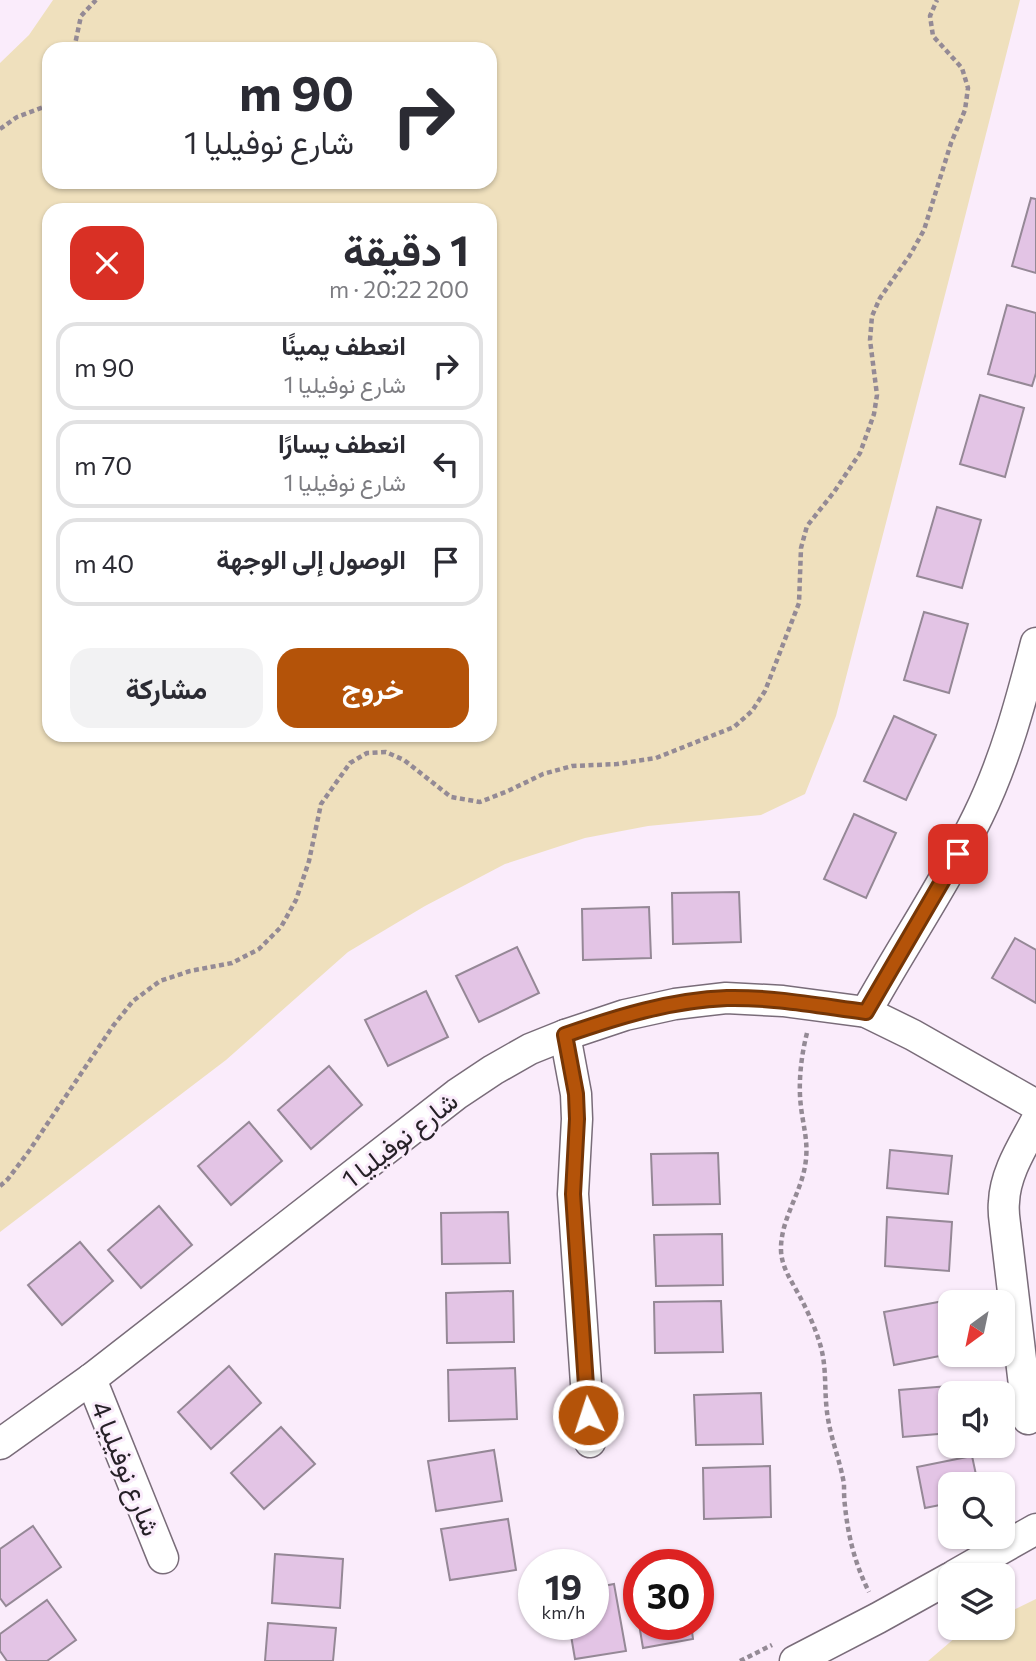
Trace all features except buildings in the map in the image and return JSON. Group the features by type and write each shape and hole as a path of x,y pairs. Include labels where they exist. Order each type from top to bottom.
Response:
{"street":[{"path":"866,1012 979,814 1004,753 1036,643"},
{"name":"شارع نوفيليا 1","path":"0,1444 91,1378 457,1094 530,1049 625,1014 726,998 783,1001 866,1012 913,1035 1036,1105"},
{"path":"565,1035 576,1094 573,1194 590,1442"},
{"path":"1030,1406 1004,1202 1008,1179 1036,1121"},
{"name":"شارع نوفيليا 4","path":"91,1378 163,1558"},
{"path":"976,1563 1036,1529"},
{"path":"795,1661 938,1584"}],"path":[{"path":"75,42 81,16 96,0"},
{"path":"0,1186 29,1151 113,1026 133,1001 160,981 190,971 232,963 259,949 281,928 296,901 309,861 321,804 350,763 366,752 386,752 404,760 451,797 480,802 543,774 572,766 617,764 656,758 734,727 752,711 765,691 799,603 801,548 807,526 860,453 874,414 877,395 870,340 872,316 880,298 911,255 924,230 947,154 965,110 968,88 962,68 933,36 930,16 937,0"},
{"path":"0,129 17,117 42,108"},
{"path":"814,1005 805,1038 801,1072 806,1160 801,1186 782,1231 781,1253 787,1274 820,1344 826,1371 827,1410 844,1483 852,1551 870,1593"}],"shaded area":[{"path":"53,0 1020,0 836,716 805,794 761,815 648,826 585,838 505,864 425,906 348,952 226,1060 0,1232 0,63 29,35"},
{"path":"1036,1599 1036,1661 928,1661 952,1640 1015,1640 1015,1609"}],"route":[{"path":"588,1415 573,1194 576,1094 565,1035 625,1014 726,998 783,1001 866,1012 958,854"}]}
